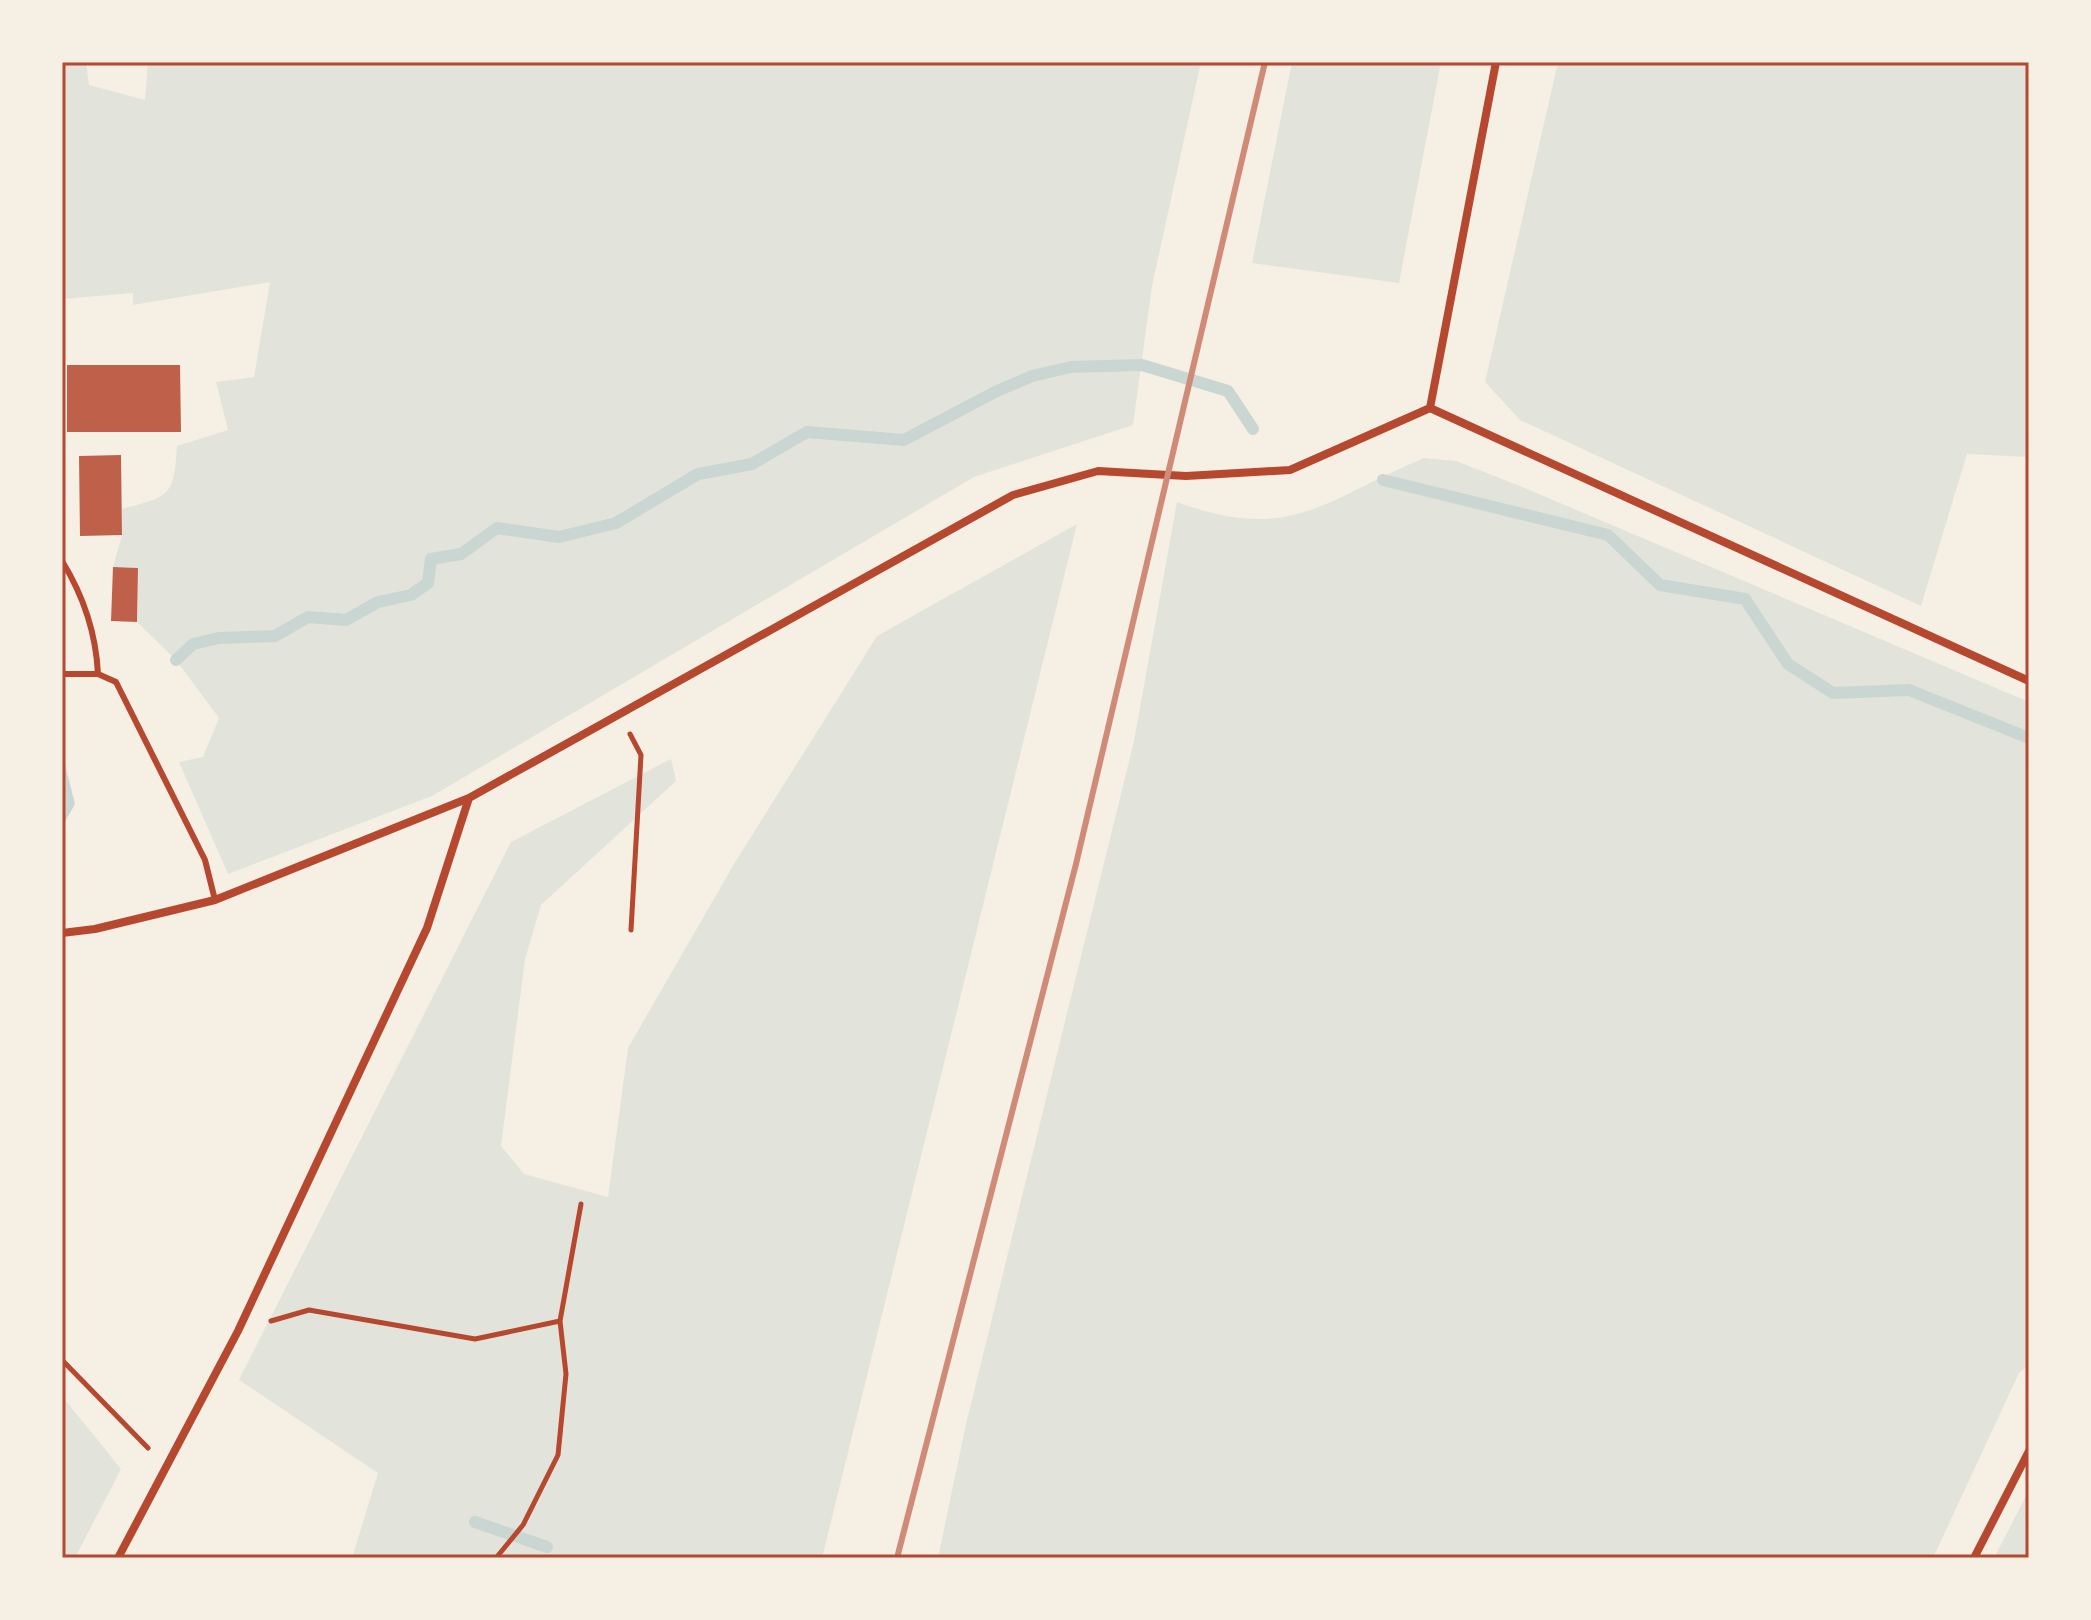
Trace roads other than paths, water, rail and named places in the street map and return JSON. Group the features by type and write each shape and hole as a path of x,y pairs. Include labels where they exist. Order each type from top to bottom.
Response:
{"street":[{"path":"1430,408 1496,62"},
{"path":"62,933 95,929 215,900 469,798 616,714 808,612 1013,495 1098,471 1186,476 1290,470 1430,408 2029,681"},
{"path":"118,1558 169,1467 238,1331 427,928 469,798"},
{"path":"1974,1558 2029,1451"}],"lane":[{"path":"62,561 73,579 96,645 98,674"},
{"path":"62,674 98,674 116,682 205,860 215,900"}],"waterway":[{"path":"176,660 193,644 219,638 275,636 308,617 346,620 378,602 411,595 428,583 431,559 461,554 497,528 559,537 616,523 698,474 752,464 807,432 904,440 995,392 1032,376 1071,367 1142,365 1228,391 1253,429"},
{"path":"1383,480 1608,535 1660,585 1745,599 1788,664 1833,693 1909,690 2029,738"},
{"path":"475,1522 547,1547"}],"railway":[{"path":"897,1558 1076,864 1265,62"}]}
